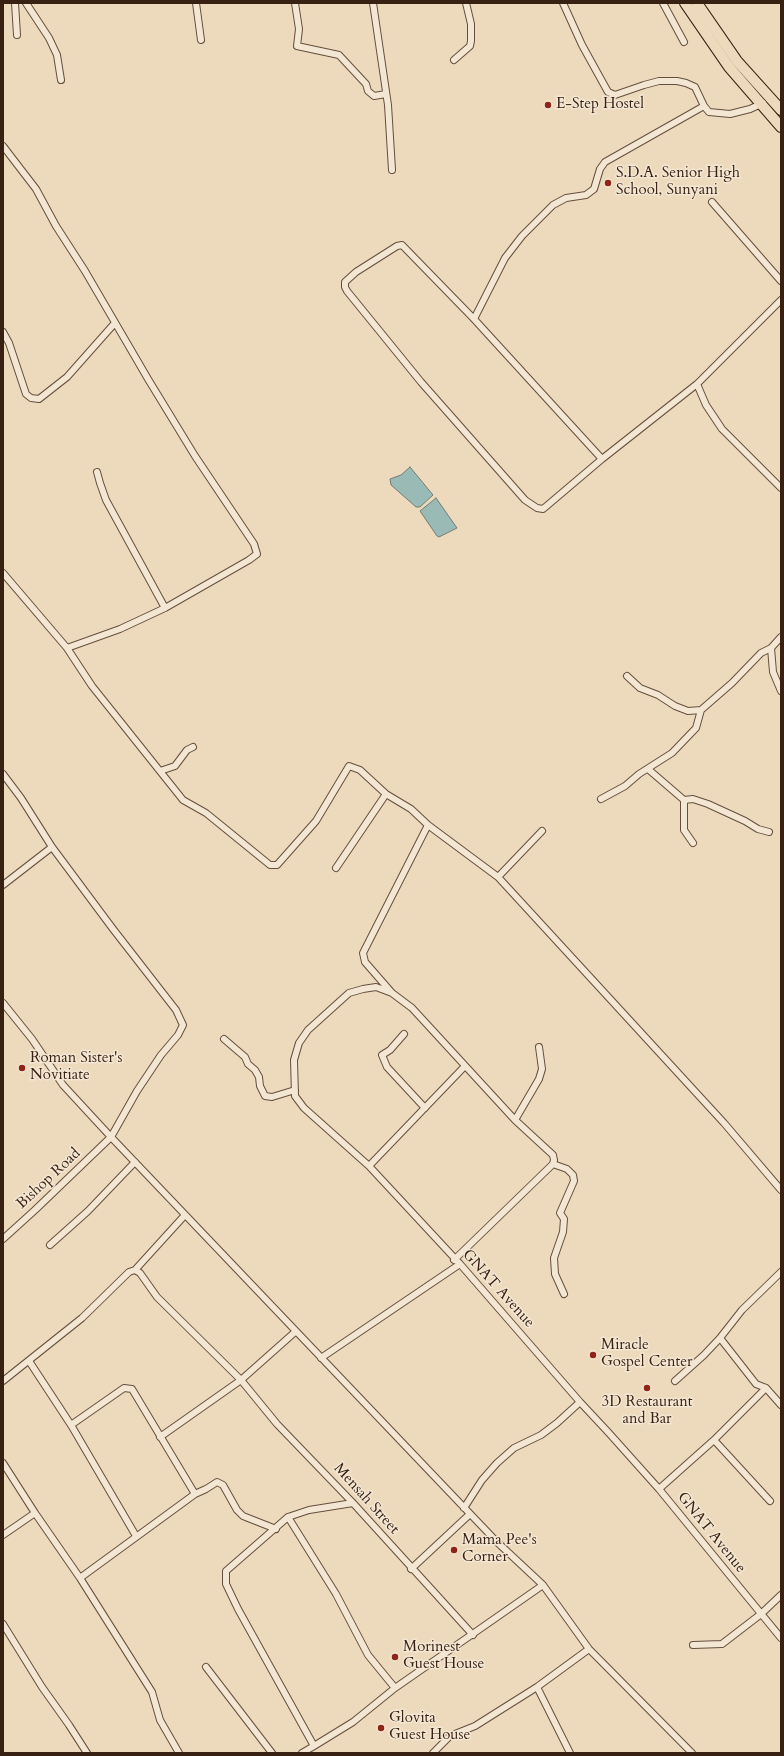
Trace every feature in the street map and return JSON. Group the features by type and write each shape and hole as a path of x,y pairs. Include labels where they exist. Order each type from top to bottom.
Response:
{"main road":[{"path":"685,3 729,67 781,126"},
{"path":"697,3 737,61 781,110"},
{"path":"751,92 758,85"}],"street":[{"path":"16,3 17,35"},
{"path":"26,3 49,38 57,55 61,80"},
{"path":"196,3 201,40"},
{"path":"295,3 298,29 297,46 339,54 366,84 368,91 374,96 386,94"},
{"path":"373,3 386,94 392,170"},
{"path":"454,60 470,46 471,24 466,3"},
{"path":"563,3 582,45 608,92 615,95 652,83 677,81 695,87 704,106 709,112 730,114 761,104 770,98"},
{"path":"664,3 684,42"},
{"path":"474,320 505,258 522,236 553,205 566,198 586,196 594,189 600,169 605,162 704,106"},
{"path":"3,146 36,189 56,226 85,271 114,324 195,456 254,544 257,554 165,608 120,629 67,648"},
{"path":"712,202 781,281"},
{"path":"602,459 474,320 402,245 397,246 356,272 345,282 347,291 421,382 525,500 537,508 543,509 602,459 697,384 781,300"},
{"path":"3,332 10,343 26,394 31,398 39,399 67,377 114,324"},
{"path":"697,384 706,405 722,429 781,488"},
{"path":"98,472 106,500 165,608"},
{"path":"3,573 67,648 92,686 183,800 206,813 270,865 277,865 316,821 350,766 360,770 386,794 411,809 428,825 498,877 724,1123 781,1190"},
{"path":"601,799 625,786 639,774 672,753 696,728 701,710 732,683 761,653 772,648 781,637"},
{"path":"772,648 773,672 781,691"},
{"path":"627,676 640,688 658,695 675,706 688,711 701,710"},
{"path":"160,771 175,766 187,750 192,747"},
{"path":"648,769 684,800 693,799 708,804 745,821 758,829 769,832"},
{"path":"3,774 22,798 52,847 3,885"},
{"path":"336,868 386,794"},
{"path":"684,800 684,830 693,843"},
{"path":"428,825 363,953 365,962 392,993 412,1008 515,1120 553,1155 554,1160 553,1164 454,1260"},
{"path":"498,877 542,831"},
{"name":"Bishop Road","path":"3,1239 70,1178 111,1138 137,1091 161,1055 178,1035 183,1025 176,1010 52,847"},
{"name":"GNAT Avenue","path":"392,993 376,988 362,989 349,993 308,1030 299,1043 294,1060 296,1096 304,1108 370,1166 454,1260 460,1264 658,1489 781,1638"},
{"path":"3,1003 32,1039 63,1085 111,1138 464,1508 497,1542 543,1585 589,1649 692,1753"},
{"path":"404,1034 390,1050 382,1055 387,1067 425,1108"},
{"path":"224,1039 245,1057 248,1064 255,1070 259,1077 260,1086 265,1096 272,1097 295,1090"},
{"path":"515,1120 539,1079 542,1069 542,1059 538,1047"},
{"path":"370,1166 465,1066"},
{"path":"50,1245 88,1211 135,1162"},
{"path":"553,1164 567,1169 573,1176 574,1181 560,1214 564,1219 563,1232 554,1258 555,1274 564,1294"},
{"path":"3,1381 82,1318 129,1272 135,1270 185,1215"},
{"path":"321,1358 460,1264"},
{"name":"Mensah Street","path":"135,1270 140,1273 157,1297 241,1380 277,1424 353,1503 411,1569 473,1635"},
{"path":"675,1381 720,1338 742,1310 781,1272"},
{"path":"160,1437 241,1380 295,1332"},
{"path":"720,1338 756,1384 766,1388 781,1405"},
{"path":"29,1361 71,1425 136,1536"},
{"path":"71,1425 124,1388 132,1389 195,1494"},
{"path":"658,1489 714,1440 766,1388"},
{"path":"464,1508 482,1480 497,1463 514,1448 540,1435 557,1424 580,1402"},
{"path":"714,1440 770,1501"},
{"path":"3,1464 80,1578 152,1692 160,1720 179,1753"},
{"path":"80,1578 195,1494 220,1482 228,1490 237,1510 243,1516 276,1529"},
{"path":"314,1746 226,1584 226,1571 288,1517 309,1510 353,1503"},
{"path":"3,1535 35,1513"},
{"path":"411,1569 470,1514"},
{"path":"288,1517 336,1594 368,1655 395,1688"},
{"path":"302,1753 354,1722 395,1688 543,1585"},
{"path":"693,1645 722,1644 761,1614 781,1595"},
{"path":"3,1624 42,1687 87,1753"},
{"path":"433,1753 450,1736 475,1726 537,1687 589,1649"},
{"path":"206,1667 272,1753"},
{"path":"537,1687 570,1753"}],"water":[{"path":"410,467 433,495 420,507 416,507 391,485 390,479 401,475"},
{"path":"436,498 457,528 439,537 420,511"}],"place":[{"name":"E-Step Hostel","path":"548,105"},
{"name":"S.D.A. Senior High School, Sunyani","path":"608,183"},
{"name":"Roman Sister's Novitiate","path":"22,1068"},
{"name":"Miracle Gospel Center","path":"593,1355"},
{"name":"3D Restaurant and Bar","path":"647,1388"},
{"name":"Mama Pee's Corner","path":"454,1550"},
{"name":"Morinest Guest House","path":"395,1657"},
{"name":"Glovita Guest House","path":"381,1728"}]}
